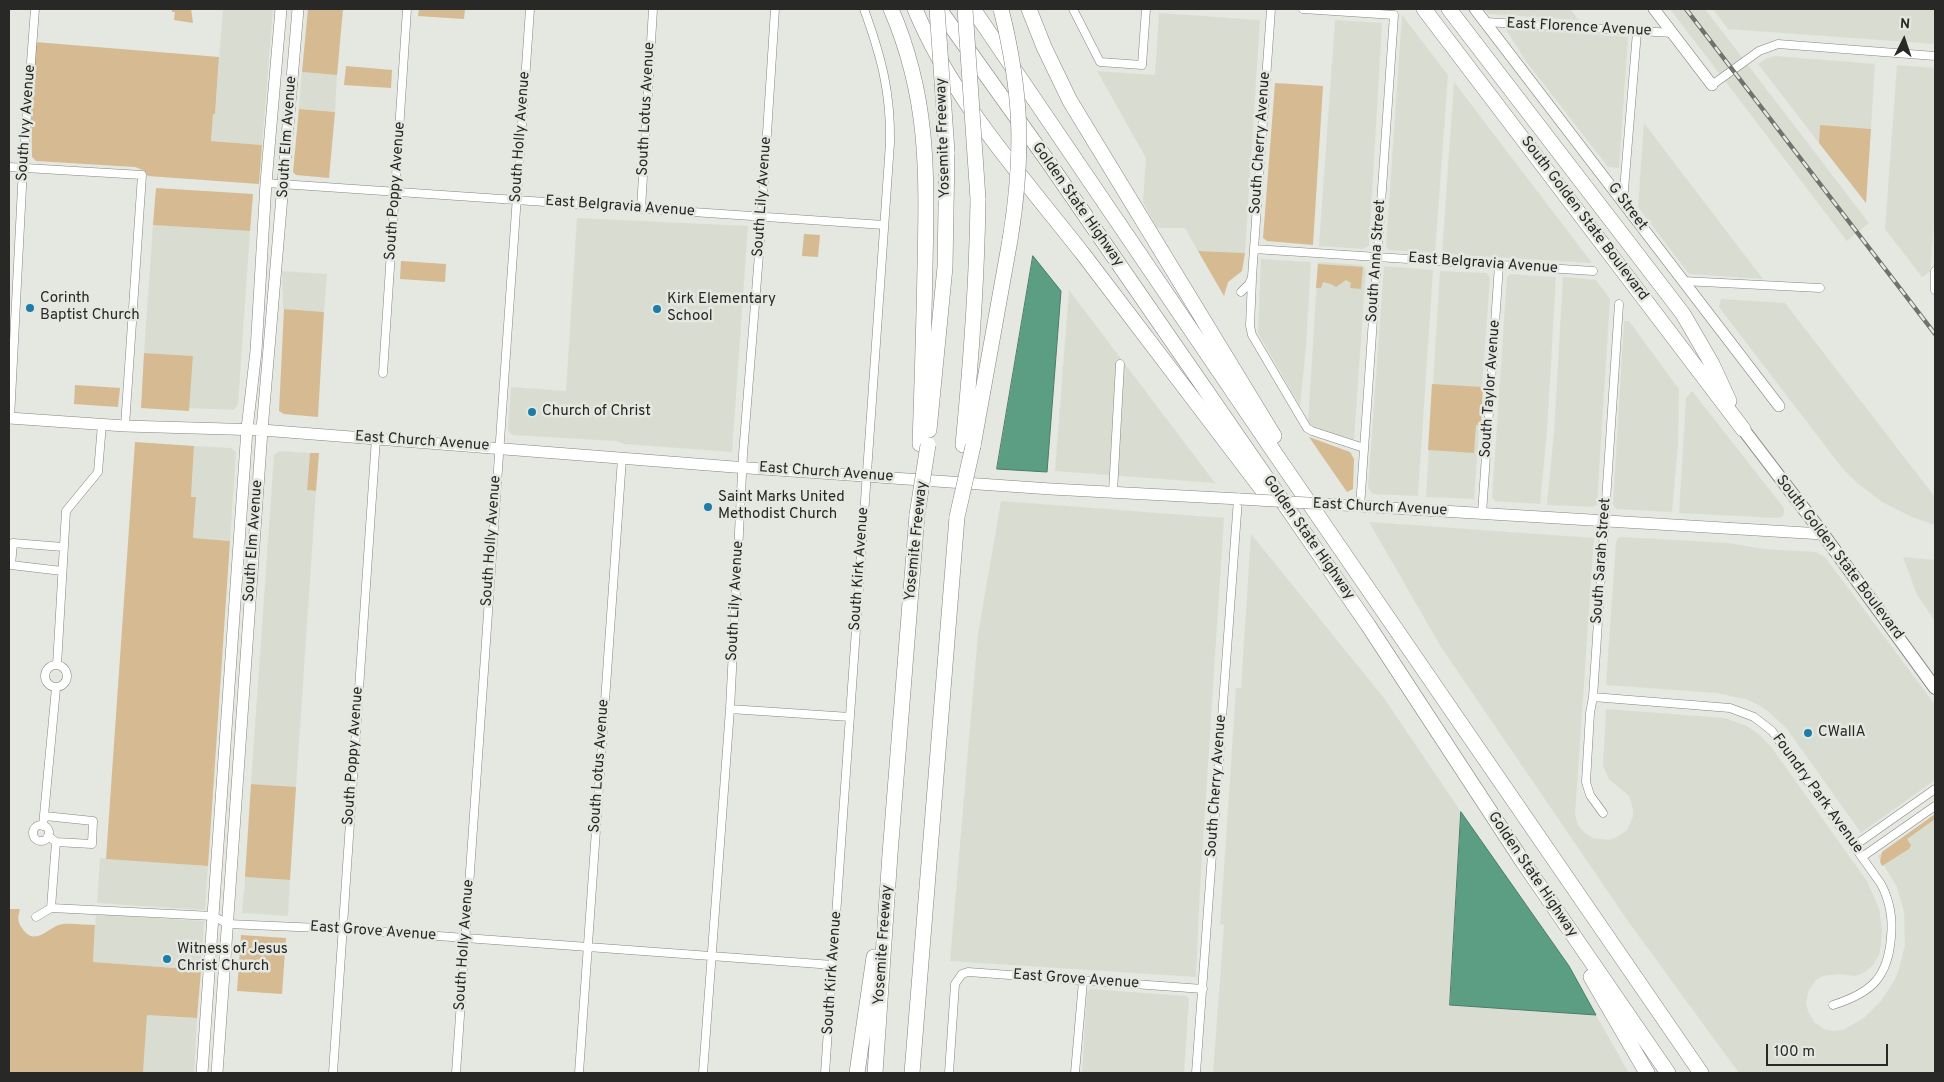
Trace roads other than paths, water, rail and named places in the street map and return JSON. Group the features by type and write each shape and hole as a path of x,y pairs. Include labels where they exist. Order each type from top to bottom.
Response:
{"highway":[{"path":"890,9 906,51 914,80 926,160 924,445"},
{"path":"915,9 925,33 965,103 1368,625"},
{"name":"Yosemite Freeway","path":"875,1073 890,854 924,445 945,267 947,152 938,9"},
{"name":"Golden State Highway","path":"938,9 1049,163 1368,625 1522,862 1668,1073"},
{"name":"Yosemite Freeway","path":"912,1073 957,517 968,446 977,262 978,199 965,9"},
{"name":"Golden State Highway","path":"973,9 1701,1073"},
{"path":"968,446 1010,240 1018,183 1020,129 1016,81 1001,9"},
{"path":"1029,9 1044,47 1070,101 1280,445 1357,560 1386,615"},
{"path":"1416,9 1491,96"},
{"name":"South Golden State Boulevard","path":"1424,9 1743,429"},
{"name":"South Golden State Boulevard","path":"1449,9 1683,314 1712,364 1743,429"},
{"path":"857,1073 890,854"},
{"path":"1522,862 1647,1073"},
{"path":"920,1073 924,1014 926,915"}],"main road":[{"name":"South Golden State Boulevard","path":"1743,429 1823,534 1935,688"}],"street":[{"name":"South Ivy Avenue","path":"9,418 23,168 35,9"},
{"name":"South Elm Avenue","path":"202,1073 247,429 256,352 266,183 281,9"},
{"name":"South Elm Avenue","path":"217,1073 262,430 298,9"},
{"name":"South Poppy Avenue","path":"383,373 408,9"},
{"name":"South Holly Avenue","path":"456,1073 530,9"},
{"name":"South Lotus Avenue","path":"641,209 654,9"},
{"name":"South Lily Avenue","path":"703,1073 730,709 743,468 775,9"},
{"name":"South Kirk Avenue","path":"825,1073 834,965 890,115 884,72 864,9"},
{"path":"1073,9 1100,62 1142,65 1146,9"},
{"name":"South Cherry Avenue","path":"1271,9 1250,326 1252,335 1307,428 1364,448"},
{"name":"South Anna Street","path":"1303,9 1394,15 1360,506"},
{"name":"G Street","path":"1475,9 1780,406"},
{"path":"1654,9 1712,85 1760,51 1778,44 1935,56"},
{"name":"East Florence Avenue","path":"1485,22 1672,33"},
{"path":"1623,202 1637,32"},
{"path":"9,167 142,175 125,426"},
{"name":"East Belgravia Avenue","path":"266,183 884,225"},
{"name":"East Belgravia Avenue","path":"1254,248 1593,271"},
{"name":"South Taylor Avenue","path":"1482,514 1499,265"},
{"path":"1935,271 1935,290"},
{"name":"South Cherry Avenue","path":"1242,292 1252,277"},
{"path":"1683,281 1820,288"},
{"name":"South Sarah Street","path":"1603,813 1590,795 1586,782 1619,304"},
{"path":"1113,492 1120,364"},
{"name":"East Church Avenue","path":"9,418 125,426 247,429 743,468 1823,534"},
{"path":"57,665 66,511 98,472 102,424"},
{"name":"South Poppy Avenue","path":"332,1073 376,438"},
{"name":"South Lotus Avenue","path":"579,1073 622,458"},
{"name":"South Cherry Avenue","path":"1196,1073 1239,499"},
{"path":"62,570 11,565 13,543 63,547"},
{"path":"57,665 63,667 68,677 63,686 56,688 46,682 45,674 49,668 57,665"},
{"path":"43,826 56,688"},
{"name":"Foundry Park Avenue","path":"1593,697 1719,706 1745,712 1772,731 1783,745 1881,884 1888,900 1892,921 1890,955 1887,964 1876,981 1857,996 1833,1005"},
{"path":"730,709 850,717"},
{"path":"1854,846 1935,789"},
{"path":"1862,857 1935,806"},
{"path":"43,826 48,831 48,836 56,842 92,844 93,821 45,816"},
{"path":"43,826 38,826 34,829 34,836 40,841 48,836"},
{"path":"36,917 51,908 56,842"},
{"name":"East Grove Avenue","path":"51,908 213,916 228,924 466,938 834,965"},
{"name":"East Grove Avenue","path":"949,1073 955,984 962,974 968,972 1203,989"},
{"path":"1076,1073 1082,981"}],"railway":[{"path":"1686,9 1935,334"}],"place":[{"name":"Corinth Baptist Church","path":"30,308"},
{"name":"Kirk Elementary School","path":"657,309"},
{"name":"Church of Christ","path":"532,412"},
{"name":"Saint Marks United Methodist Church","path":"708,507"},
{"name":"CWallA","path":"1808,733"},
{"name":"Witness of Jesus Christ Church","path":"167,959"}]}
